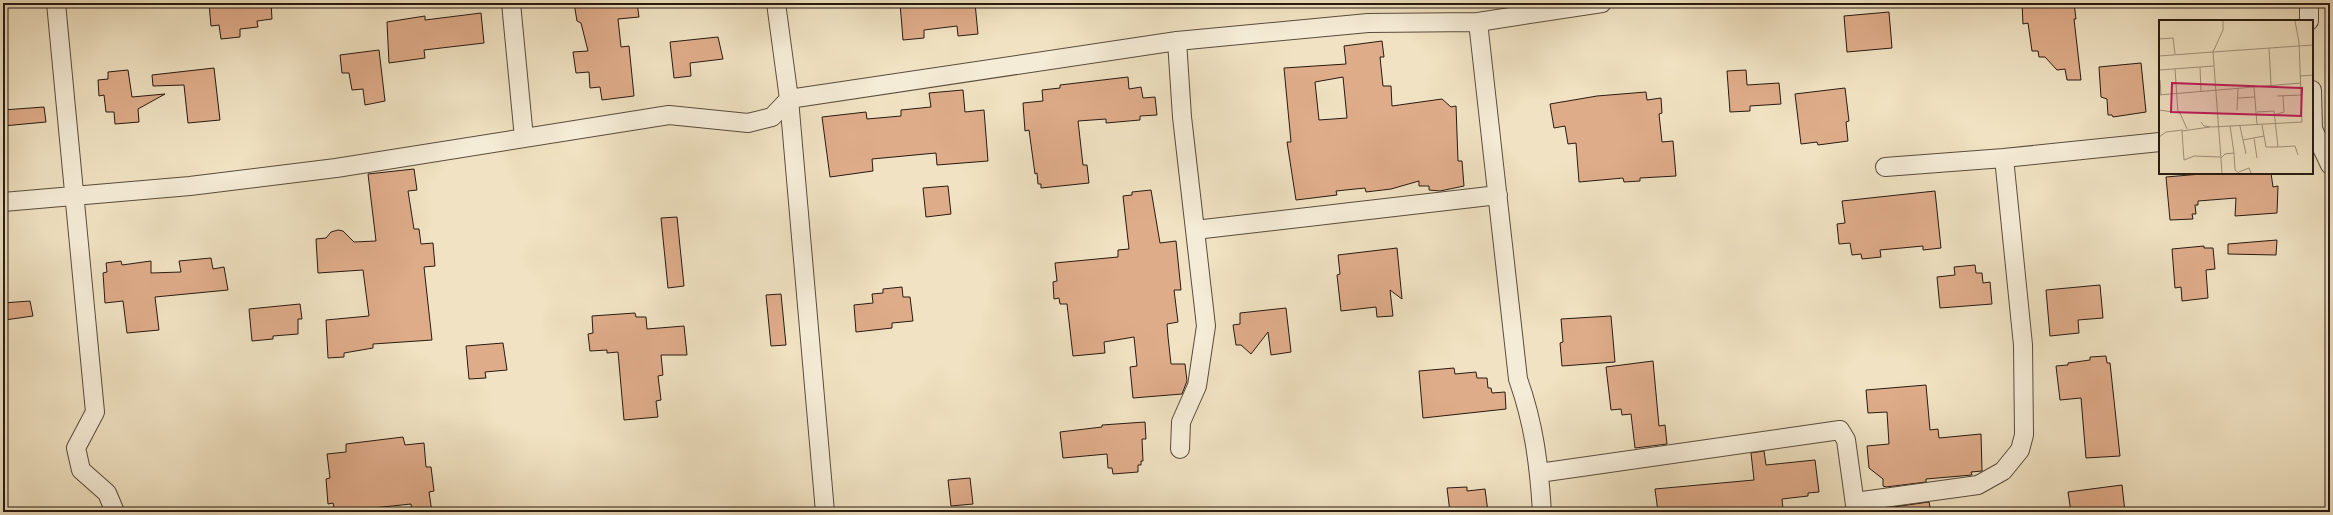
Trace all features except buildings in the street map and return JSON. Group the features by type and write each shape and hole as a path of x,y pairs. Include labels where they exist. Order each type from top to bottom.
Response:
{"street":[{"path":"56,3 95,412 76,448 81,470 107,493 115,512"},
{"path":"511,3 524,138"},
{"path":"776,3 789,99 825,512"},
{"path":"3,202 75,197 336,168 669,115 748,123 772,117 789,99 1177,41 1368,23 1478,22 1602,3"},
{"path":"2309,3 2310,20"},
{"path":"1478,22 1518,379 1530,415 1539,473 1542,512"},
{"path":"1177,41 1182,117 1206,326 1197,386 1181,422 1180,449"},
{"path":"2313,129 2330,165"},
{"path":"1885,166 2004,158 2159,142"},
{"path":"1539,473 1840,430 1846,440 1855,507 1978,485 2003,471 2020,450 2024,435 2023,345 2004,158"},
{"path":"1195,230 1498,195"}]}
